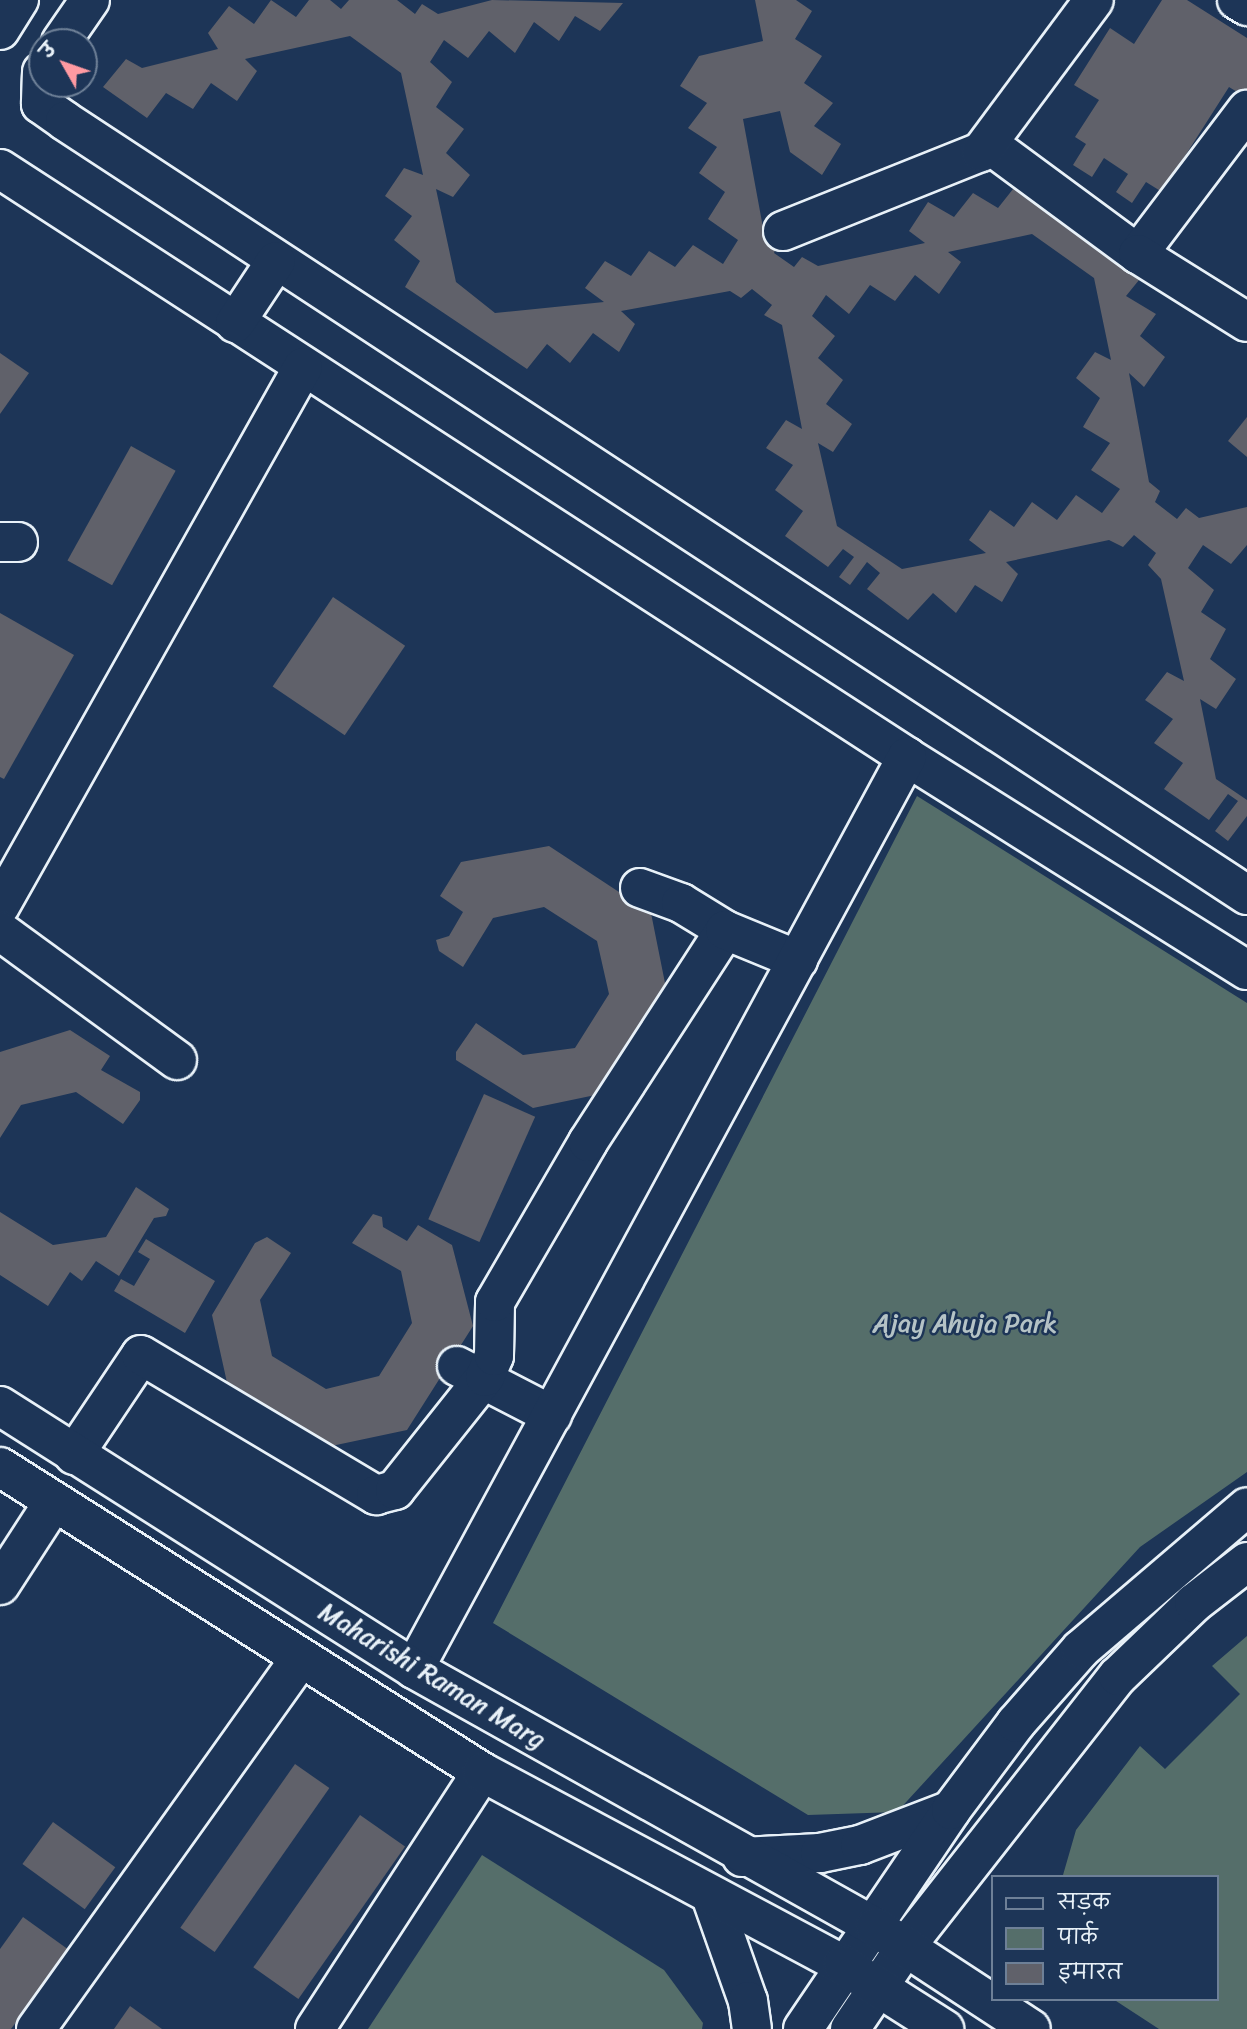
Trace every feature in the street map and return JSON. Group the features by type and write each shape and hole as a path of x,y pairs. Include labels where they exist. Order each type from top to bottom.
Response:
{"street":[{"path":"0,30 19,0"},
{"path":"71,28 90,0"},
{"path":"783,231 990,145 1094,0"},
{"path":"1237,0 1247,6"},
{"path":"41,98 41,104 276,261 1247,895"},
{"path":"1138,254 1247,110"},
{"path":"990,145 1138,254 1247,322"},
{"path":"0,169 907,757 1247,970"},
{"path":"235,323 276,261"},
{"path":"0,906 303,367"},
{"path":"414,1670 907,757"},
{"path":"640,888 681,903 725,930 798,960"},
{"path":"74,1455 141,1355 376,1494 396,1490 471,1372 494,1356 495,1302 581,1152 725,930"},
{"path":"0,931 177,1060"},
{"path":"471,1372 552,1415"},
{"name":"Maharishi Raman Marg","path":"0,1406 414,1670 742,1857 890,1937 992,1999"},
{"name":"Maharishi Raman Marg","path":"0,1467 482,1772 843,1965 944,2029"},
{"path":"0,1585 53,1503"},
{"path":"850,2029 877,1985 890,1937 951,1810 1016,1723 1082,1649 1247,1507"},
{"path":"803,2029 843,1965 890,1937 986,1846 1118,1676 1194,1603 1247,1562"},
{"path":"36,2029 300,1659"},
{"path":"315,2029 482,1772"},
{"path":"742,1857 860,1845 951,1810"},
{"path":"986,1846 992,1879"},
{"path":"711,1896 748,2001 752,2029"},
{"name":"Maharishi Raman Marg","path":"996,2001 1022,2017"}],"green space":[{"name":"Ajay Ahuja Park","path":"917,796 1247,1003 1247,1472 1140,1547 897,1812 808,1815 493,1623"},
{"path":"1247,1636 1247,2029 1159,2029 1116,2001 1219,2001 1219,1875 1063,1875 1076,1830 1140,1746 1165,1769 1240,1694 1212,1666"},
{"path":"482,1855 664,1970 703,2023 702,2029 368,2029"}],"building":[{"path":"271,0 296,17 309,0 330,0 341,9 349,0 397,0 415,14 422,4 438,14 492,0 623,3 600,31 575,16 559,41 534,22 515,53 489,31 468,58 444,40 430,62 452,82 436,107 464,129 446,153 470,175 453,197 436,189 456,282 495,313 604,302 585,288 605,261 631,276 649,251 675,267 693,245 723,264 738,240 708,219 725,192 699,173 717,147 688,128 707,103 680,86 699,56 763,41 755,0 796,0 812,11 795,39 822,56 804,83 833,103 814,126 841,144 822,175 790,152 780,111 743,119 764,233 779,241 774,253 794,267 802,257 818,266 925,243 909,231 928,202 954,217 973,193 998,208 1017,184 1148,269 1126,296 1156,314 1140,336 1165,357 1144,387 1129,373 1149,482 1160,491 1155,502 1177,519 1186,508 1199,518 1247,507 1247,545 1231,564 1203,545 1188,568 1214,590 1201,612 1226,629 1210,659 1236,679 1216,709 1200,699 1216,779 1247,800 1247,816 1228,841 1215,831 1238,801 1228,794 1209,820 1164,789 1183,763 1154,743 1173,719 1145,700 1167,672 1184,681 1161,579 1148,565 1156,553 1134,535 1123,547 1109,540 1006,562 1018,574 1002,602 975,585 956,613 933,593 908,620 867,589 880,573 867,562 850,585 839,577 854,557 843,549 828,567 785,536 803,511 775,490 793,465 766,448 786,420 802,429 782,325 764,315 772,305 752,289 741,298 730,291 621,311 635,324 619,352 593,333 570,363 547,344 527,369 405,287 420,261 394,240 412,216 385,196 404,168 423,175 401,73 350,36 245,59 257,71 237,101 211,83 193,109 166,93 147,118 103,87 126,59 142,68 218,49 208,33 229,6 254,24","holes":["1032,234 1094,278 1111,360 1095,352 1076,378 1100,398 1083,427 1110,443 1091,470 1120,489 1102,513 1076,495 1057,520 1032,502 1014,527 990,510 969,540 986,553 902,569 837,526 818,443 833,452 852,424 826,404 843,380 818,358 835,336 812,316 826,295 849,314 870,285 895,301 915,275 939,294 961,262 948,252"]},
{"path":"1162,0 1187,0 1247,38 1247,98 1229,87 1162,192 1146,182 1132,203 1116,192 1128,174 1104,158 1092,177 1073,165 1086,144 1075,137 1099,100 1074,85 1110,28 1134,44"},
{"path":"0,353 29,373 0,414"},
{"path":"1247,417 1247,457 1228,441"},
{"path":"131,446 176,471 112,585 67,561"},
{"path":"333,597 405,646 345,735 273,687"},
{"path":"0,613 74,655 4,779 0,777"},
{"path":"549,846 651,913 668,998 605,1093 533,1108 456,1060 456,1052 476,1023 523,1055 575,1048 609,994 597,941 544,907 493,918 463,967 439,951 436,940 449,936 463,912 440,896 461,862"},
{"path":"70,1030 110,1056 101,1070 140,1092 140,1100 123,1124 76,1092 21,1105 0,1138 0,1052"},
{"path":"484,1094 535,1117 479,1242 428,1219"},
{"path":"136,1187 169,1209 166,1216 154,1218 119,1276 96,1261 82,1281 70,1272 48,1306 0,1275 0,1212 53,1245 106,1237"},
{"path":"373,1214 382,1217 383,1227 407,1241 418,1225 452,1245 473,1326 407,1430 322,1448 228,1387 212,1315 255,1243 267,1237 291,1253 260,1300 272,1356 326,1389 379,1376 412,1323 401,1271 352,1243"},
{"path":"146,1239 215,1281 185,1333 114,1291 121,1279 134,1286 150,1259 138,1252"},
{"path":"295,1764 329,1788 215,1952 180,1928"},
{"path":"360,1815 405,1847 298,1999 253,1967"},
{"path":"53,1822 115,1867 85,1909 22,1864"},
{"path":"23,1917 69,1950 11,2029 0,2029 0,1949"},
{"path":"130,2006 162,2029 114,2029"}]}
